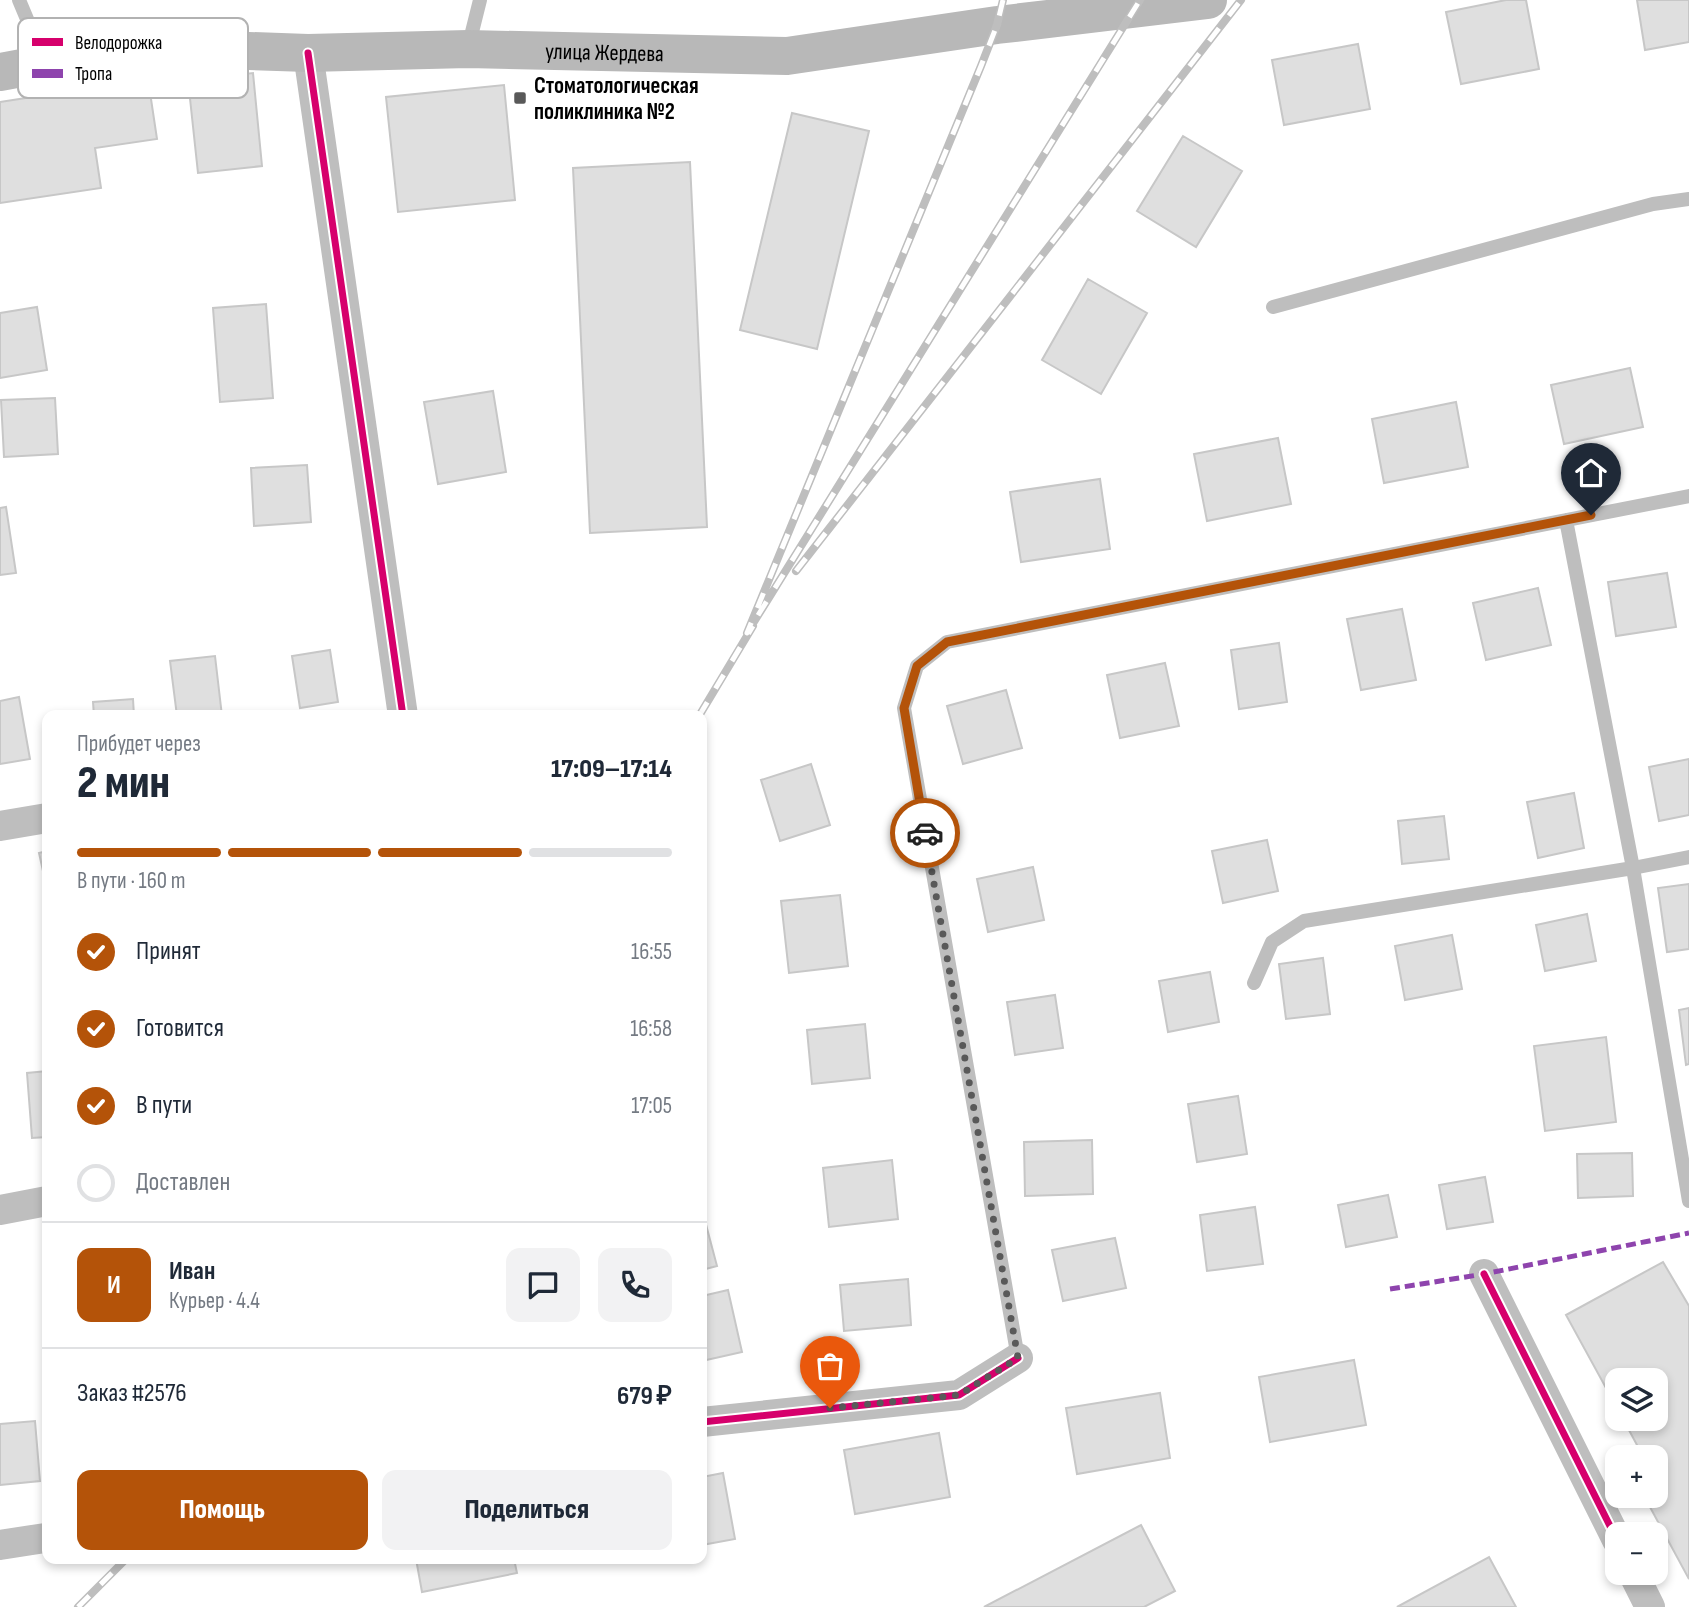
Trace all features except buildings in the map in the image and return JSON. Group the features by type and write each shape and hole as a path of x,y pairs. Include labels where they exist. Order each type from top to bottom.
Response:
{"main road":[{"name":"улица Жердева","path":"248,51 308,53 468,49 787,56 997,25 1208,0"},
{"name":"улица Жердева","path":"0,72 18,68"}],"street":[{"path":"308,53 402,710"},
{"path":"0,826 42,819"},
{"path":"0,1210 42,1202"},
{"path":"1484,1274 1608,1522"},
{"path":"707,1421 959,1395 1018,1358"},
{"path":"0,1545 42,1538"},
{"path":"1639,1585 1650,1607"}],"lane":[{"path":"19,0 27,18"},
{"path":"468,49 480,0"},
{"path":"1273,307 1653,204 1689,199"},
{"path":"1018,1358 904,708 917,666 947,642 1689,496"},
{"path":"1566,520 1633,868 1689,1201"},
{"path":"1254,983 1272,942 1304,921 1689,857"}],"railway":[{"path":"1003,0 997,25 981,66 747,633 1140,0"},
{"path":"796,571 1241,0"},
{"path":"703,710 753,626"},
{"path":"78,1607 121,1564"}],"marked path":[{"path":"1390,1289 1484,1274 1689,1233"}],"cycle path":[{"path":"308,53 402,710"},
{"path":"1484,1274 1608,1522"},
{"path":"707,1421 959,1395 1018,1358"}],"way so far":[{"path":"830,1408 959,1395 1018,1358 925,833"}],"place":[{"name":"Стоматологическая поликлиника №2","path":"520,98"}],"route":[{"path":"925,833 904,708 917,666 947,642 1591,515"}]}
